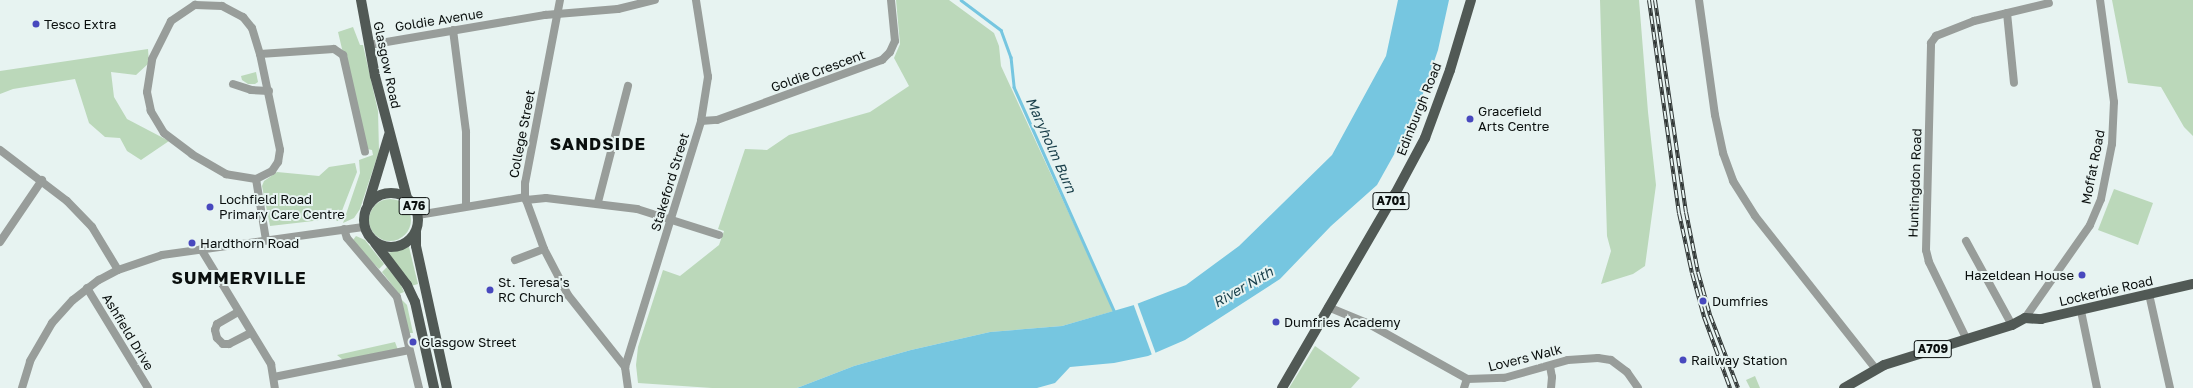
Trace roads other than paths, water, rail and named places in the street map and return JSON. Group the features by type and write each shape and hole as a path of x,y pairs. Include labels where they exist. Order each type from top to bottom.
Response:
{"main road":[{"name":"Glasgow Road","path":"361,0 369,45 390,135 407,198"},
{"name":"Edinburgh Road","path":"1282,388 1395,194 1425,138 1450,70 1471,0"},
{"path":"390,135 368,206 365,227 372,240 407,284 415,302 434,388"},
{"name":"A76","path":"368,206 381,194 399,194 407,198 418,215 416,246 447,388"},
{"name":"A76","path":"372,240 388,247 396,246 404,244 416,232"},
{"name":"Lockerbie Road","path":"2025,318 2041,319 2081,311 2193,284"},
{"name":"A709","path":"1845,388 1875,368 1966,338 2012,325 2025,318"}],"street":[{"name":"College Street","path":"560,0 525,183 525,198 544,249 568,295 625,367"},
{"name":"Goldie Avenue","path":"369,45 453,30 558,15 618,9 655,0"},
{"name":"Stakeford Street","path":"625,367 701,120 708,77 696,0"},
{"name":"Goldie Crescent","path":"701,120 717,120 882,60 890,52 895,41 891,0"},
{"path":"1699,0 1715,115 1723,153 1733,181 1755,216 1875,368"},
{"name":"Moffat Road","path":"2025,318 2086,232 2101,199 2112,144 2114,102 2100,0"},
{"path":"2014,83 2007,13 2049,3"},
{"path":"195,5 222,6 242,16 252,28 260,54 268,90 280,150 272,171 256,179 226,174 164,133 151,111 147,92 152,59 160,40 172,21 195,5"},
{"name":"Huntingdon Road","path":"1966,338 1929,262 1926,250 1931,43 1936,36 1948,31 2007,13"},
{"path":"453,30 466,132 466,206"},
{"path":"260,54 334,49 343,55 365,152"},
{"path":"233,84 251,90 268,90"},
{"path":"598,202 628,86"},
{"path":"0,150 42,180 92,228 118,270"},
{"path":"256,179 266,240"},
{"path":"0,242 42,180"},
{"path":"418,215 466,206 525,198 546,198 598,202 672,218 719,234"},
{"path":"22,388 30,361 44,335 73,300 87,288 118,270 162,255 365,227"},
{"path":"344,229 347,238 398,297 419,388"},
{"path":"1966,240 2012,325"},
{"path":"515,260 544,249"},
{"path":"201,250 271,364 275,388"},
{"name":"Ashfield Drive","path":"87,288 148,388"},
{"path":"2149,294 2170,388"},
{"path":"1328,307 1380,330 1468,379 1464,388"},
{"path":"2081,311 2098,388"},
{"path":"238,312 217,324 215,330 217,338 223,344 229,344 251,333"},
{"path":"274,377 409,350"},
{"name":"Lovers Walk","path":"1468,379 1504,378 1583,358 1611,360 1627,372 1638,388"},
{"path":"1550,366 1552,377 1551,388"},
{"path":"625,367 628,388"}],"water":[{"name":"River Nith","path":"1398,0 1449,0 1438,50 1415,117 1377,185 1331,226 1280,279 1212,323 1185,340 1148,356 1114,363 1070,367 1055,383 1037,388 797,388 854,366 911,350 990,332 1062,326 1134,305 1186,285 1239,246 1332,155 1386,56"}],"waterway":[{"name":"Maryholm Burn","path":"961,0 1001,30 1011,57 1014,87 1114,311"}],"railway":[{"path":"1649,0 1679,213 1692,273 1704,317 1730,388"},
{"path":"1655,0 1686,212 1698,272 1710,315 1738,388"}],"place":[{"name":"Tesco Extra","path":"36,24"},
{"name":"Gracefield Arts Centre","path":"1470,119"},
{"name":"Lochfield Road Primary Care Centre","path":"210,207"},
{"name":"Hardthorn Road","path":"192,243"},
{"name":"Hazeldean House","path":"2082,275"},
{"name":"St. Teresa's RC Church","path":"490,290"},
{"name":"Dumfries","path":"1703,301"},
{"name":"Dumfries Academy","path":"1276,322"},
{"name":"Glasgow Street","path":"413,342"},
{"name":"Railway Station","path":"1683,360"}],"district":[{"name":"SANDSIDE","path":"598,144"},
{"name":"SUMMERVILLE","path":"239,278"}]}
